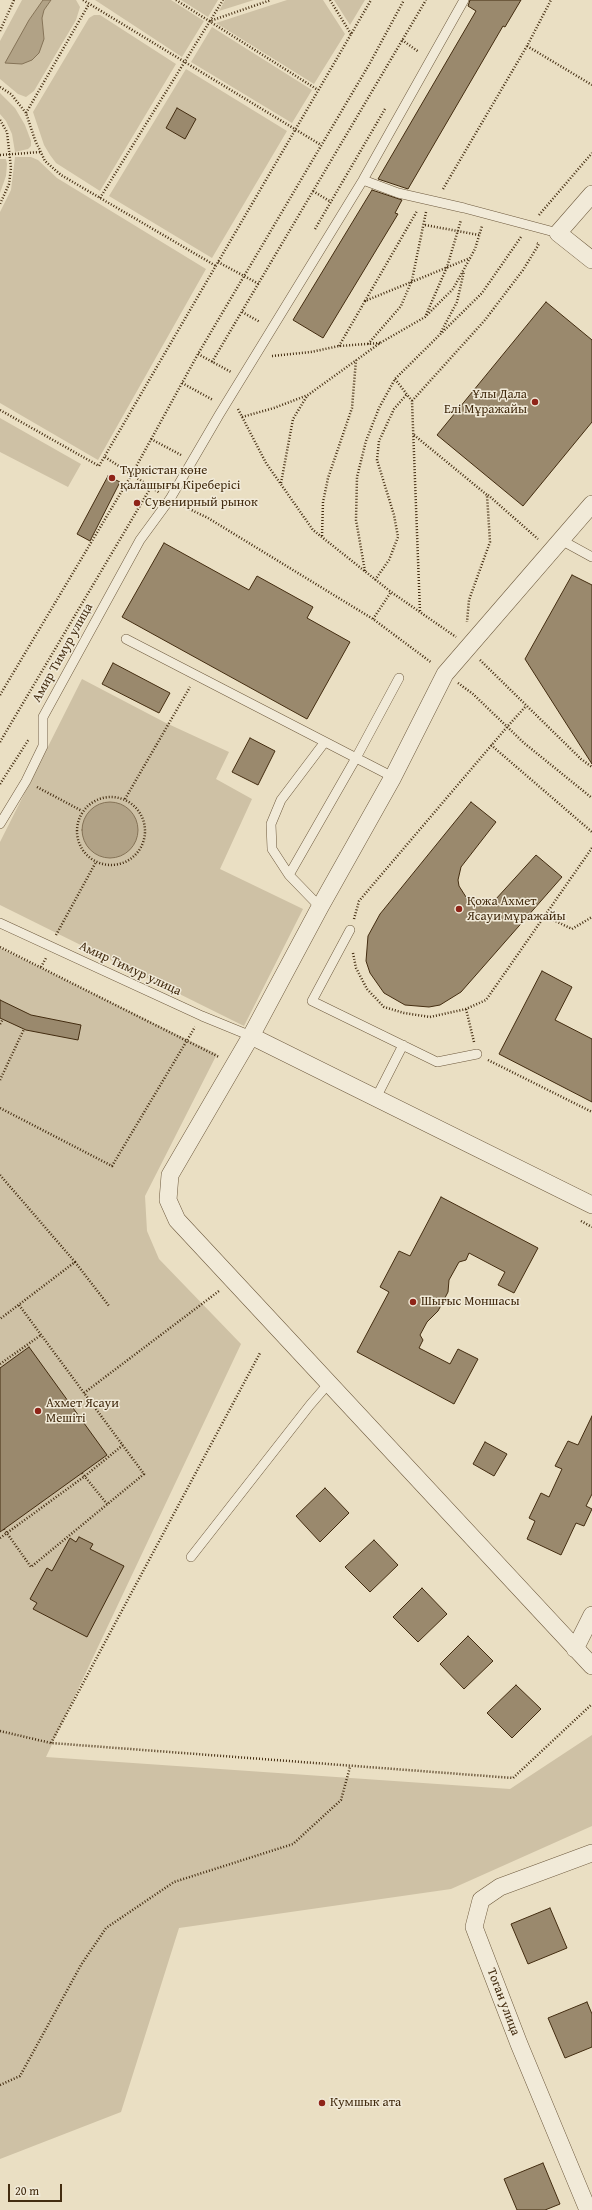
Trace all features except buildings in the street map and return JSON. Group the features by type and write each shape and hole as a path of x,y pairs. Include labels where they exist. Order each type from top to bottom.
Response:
{"street":[{"path":"592,194 558,233 592,260"},
{"path":"592,504 444,674 393,777 320,907 251,1036 170,1175 168,1200 177,1220 574,1649 592,1665"},
{"path":"251,1036 592,1205"},
{"path":"574,1649 592,1615"},
{"name":"Тоган улица","path":"588,2210 519,2044 474,1927 481,1900 500,1888 589,1854"}],"lane":[{"name":"Амир Тимур улица","path":"0,824 26,782 43,746 43,717 140,540 170,499 230,396 363,180 464,0"},
{"path":"363,180 398,194 464,208 558,233"},
{"path":"561,540 592,557"},
{"path":"126,639 324,743 393,777"},
{"path":"289,875 356,758 399,678"},
{"path":"320,907 289,875 272,848 270,824 281,800 324,743"},
{"name":"Амир Тимур улица","path":"0,923 202,1016 251,1036"},
{"path":"350,930 312,1001 437,1062 477,1054"},
{"path":"376,1098 403,1045"},
{"path":"191,1557 310,1404 329,1383"}],"path":[{"path":"0,31 14,0"},
{"path":"83,0 321,145"},
{"path":"176,0 318,90"},
{"path":"100,198 223,0"},
{"path":"210,21 271,0"},
{"path":"330,0 351,34"},
{"path":"0,410 99,466 371,0"},
{"path":"0,695 132,474 198,354 404,0"},
{"path":"212,362 426,0"},
{"path":"339,346 365,301 527,46 551,0"},
{"path":"26,113 89,4"},
{"path":"402,40 419,52"},
{"path":"415,58 423,45"},
{"path":"527,46 592,85"},
{"path":"0,87 11,94 26,113 45,161 61,175 216,266"},
{"path":"311,236 387,106"},
{"path":"0,120 7,132 11,168 9,184 0,204"},
{"path":"0,155 41,152"},
{"path":"365,572 356,520 357,477 368,434 394,379 482,293 530,225 592,153"},
{"path":"313,191 331,202"},
{"path":"368,344 401,306 412,280 425,225 429,200"},
{"path":"425,318 446,267 464,208"},
{"path":"242,417 274,408 308,395 380,343 425,318 453,290 470,258 486,214"},
{"path":"425,225 479,235"},
{"path":"412,401 485,320 522,270 539,244"},
{"path":"365,301 412,280 470,258"},
{"path":"218,262 259,284"},
{"path":"440,334 457,302 464,268"},
{"path":"242,312 260,322"},
{"path":"256,328 264,317"},
{"path":"255,356 311,352 339,346 380,343"},
{"path":"198,354 242,378"},
{"path":"322,537 323,509 328,478 352,408 356,360"},
{"path":"229,372 233,366"},
{"path":"394,379 412,401 420,612"},
{"path":"182,383 224,406"},
{"path":"376,580 389,560 398,538 394,515 377,460 379,441 394,409 406,394"},
{"path":"281,484 293,419 308,395"},
{"path":"230,396 266,463 313,530 391,592 467,648 526,706 592,767"},
{"path":"414,435 541,542"},
{"path":"151,439 192,461"},
{"path":"105,457 170,499 208,518 373,619 444,674 473,694 524,743 592,798"},
{"path":"0,742 151,487"},
{"path":"466,628 469,600 490,542 487,495"},
{"path":"373,619 391,592"},
{"path":"125,799 196,676"},
{"path":"526,706 359,901 350,930 356,968 367,989 384,1007 404,1013 430,1017 466,1009 486,1000 592,848"},
{"path":"0,784 43,717"},
{"path":"491,746 592,832"},
{"path":"26,782 82,811"},
{"path":"114,796 125,799 134,805 141,814 145,824 146,835 142,846 136,855 128,861 117,865 106,865 96,862 86,855 78,840 77,822 82,811 91,802 102,797 114,796"},
{"path":"52,948 57,933 96,862"},
{"path":"545,916 572,928 592,917"},
{"path":"0,946 220,1057"},
{"path":"466,1009 477,1054 592,1112"},
{"path":"0,1108 112,1166 202,1016"},
{"path":"0,1024 3,1019"},
{"path":"0,1080 24,1029"},
{"path":"0,1175 75,1262 109,1306"},
{"path":"0,1319 75,1262"},
{"path":"84,1393 234,1280"},
{"path":"4,1529 31,1567 144,1474 19,1305"},
{"path":"1,1363 41,1335"},
{"path":"51,1743 260,1353"},
{"path":"0,1538 85,1476 123,1445"},
{"path":"82,1473 107,1504"},
{"path":"0,1731 51,1743 350,1767 513,1778 592,1704"},
{"path":"0,2085 20,2076 81,1965 106,1928 174,1882 293,1844 341,1800 350,1767"}],"shaded area":[{"path":"22,0 43,0 29,20 44,39 42,18 44,10 51,0 76,0 80,7 76,20 34,91 26,97 18,94 0,79 0,41"},
{"path":"43,0 51,0 44,10 42,18 44,39 39,53 32,60 22,64 5,63 29,20"},
{"path":"95,0 171,0 204,21 182,57"},
{"path":"181,0 218,0 208,17"},
{"path":"225,0 254,0 219,11"},
{"path":"287,0 323,0 345,34 314,84 216,23"},
{"path":"334,0 365,0 350,25"},
{"path":"94,15 100,15 176,64 100,191 56,163 44,145 33,112 89,18"},
{"path":"212,27 312,90 292,123 191,62"},
{"path":"186,69 287,131 212,258 109,196"},
{"path":"0,93 15,108 25,125 31,141 31,146 28,149 15,152 12,134 6,121 0,114"},
{"path":"15,157 31,157 38,160 57,178 206,269 98,460 0,403 0,212 11,190"},
{"path":"0,159 6,159 7,164 6,176 0,193"},
{"path":"0,418 81,464 68,487 0,452"},
{"path":"82,679 166,723 229,752 216,779 252,799 220,869 303,909 244,1026 0,905 0,842"},
{"path":"110,802 121,804 130,810 136,819 138,830 136,841 130,850 121,856 110,858 99,856 90,850 84,841 82,830 84,819 90,810 99,804"},
{"path":"0,948 217,1054 145,1196 147,1231 159,1259 241,1344 46,1757 510,1789 592,1735 592,1826 451,1889 179,1928 121,2112 0,2159"}],"place":[{"name":"Ұлы Дала Елі Мұражайы","path":"535,402"},
{"name":"Түркістан көне қалашығы Кіреберісі","path":"112,478"},
{"name":"Сувенирный рынок","path":"137,503"},
{"name":"Қожа Ахмет Ясауи мұражайы","path":"459,909"},
{"name":"Шығыс Моншасы","path":"413,1302"},
{"name":"Ахмет Ясауи Мешіті","path":"38,1411"},
{"name":"Кумшык ата","path":"322,2103"}]}
